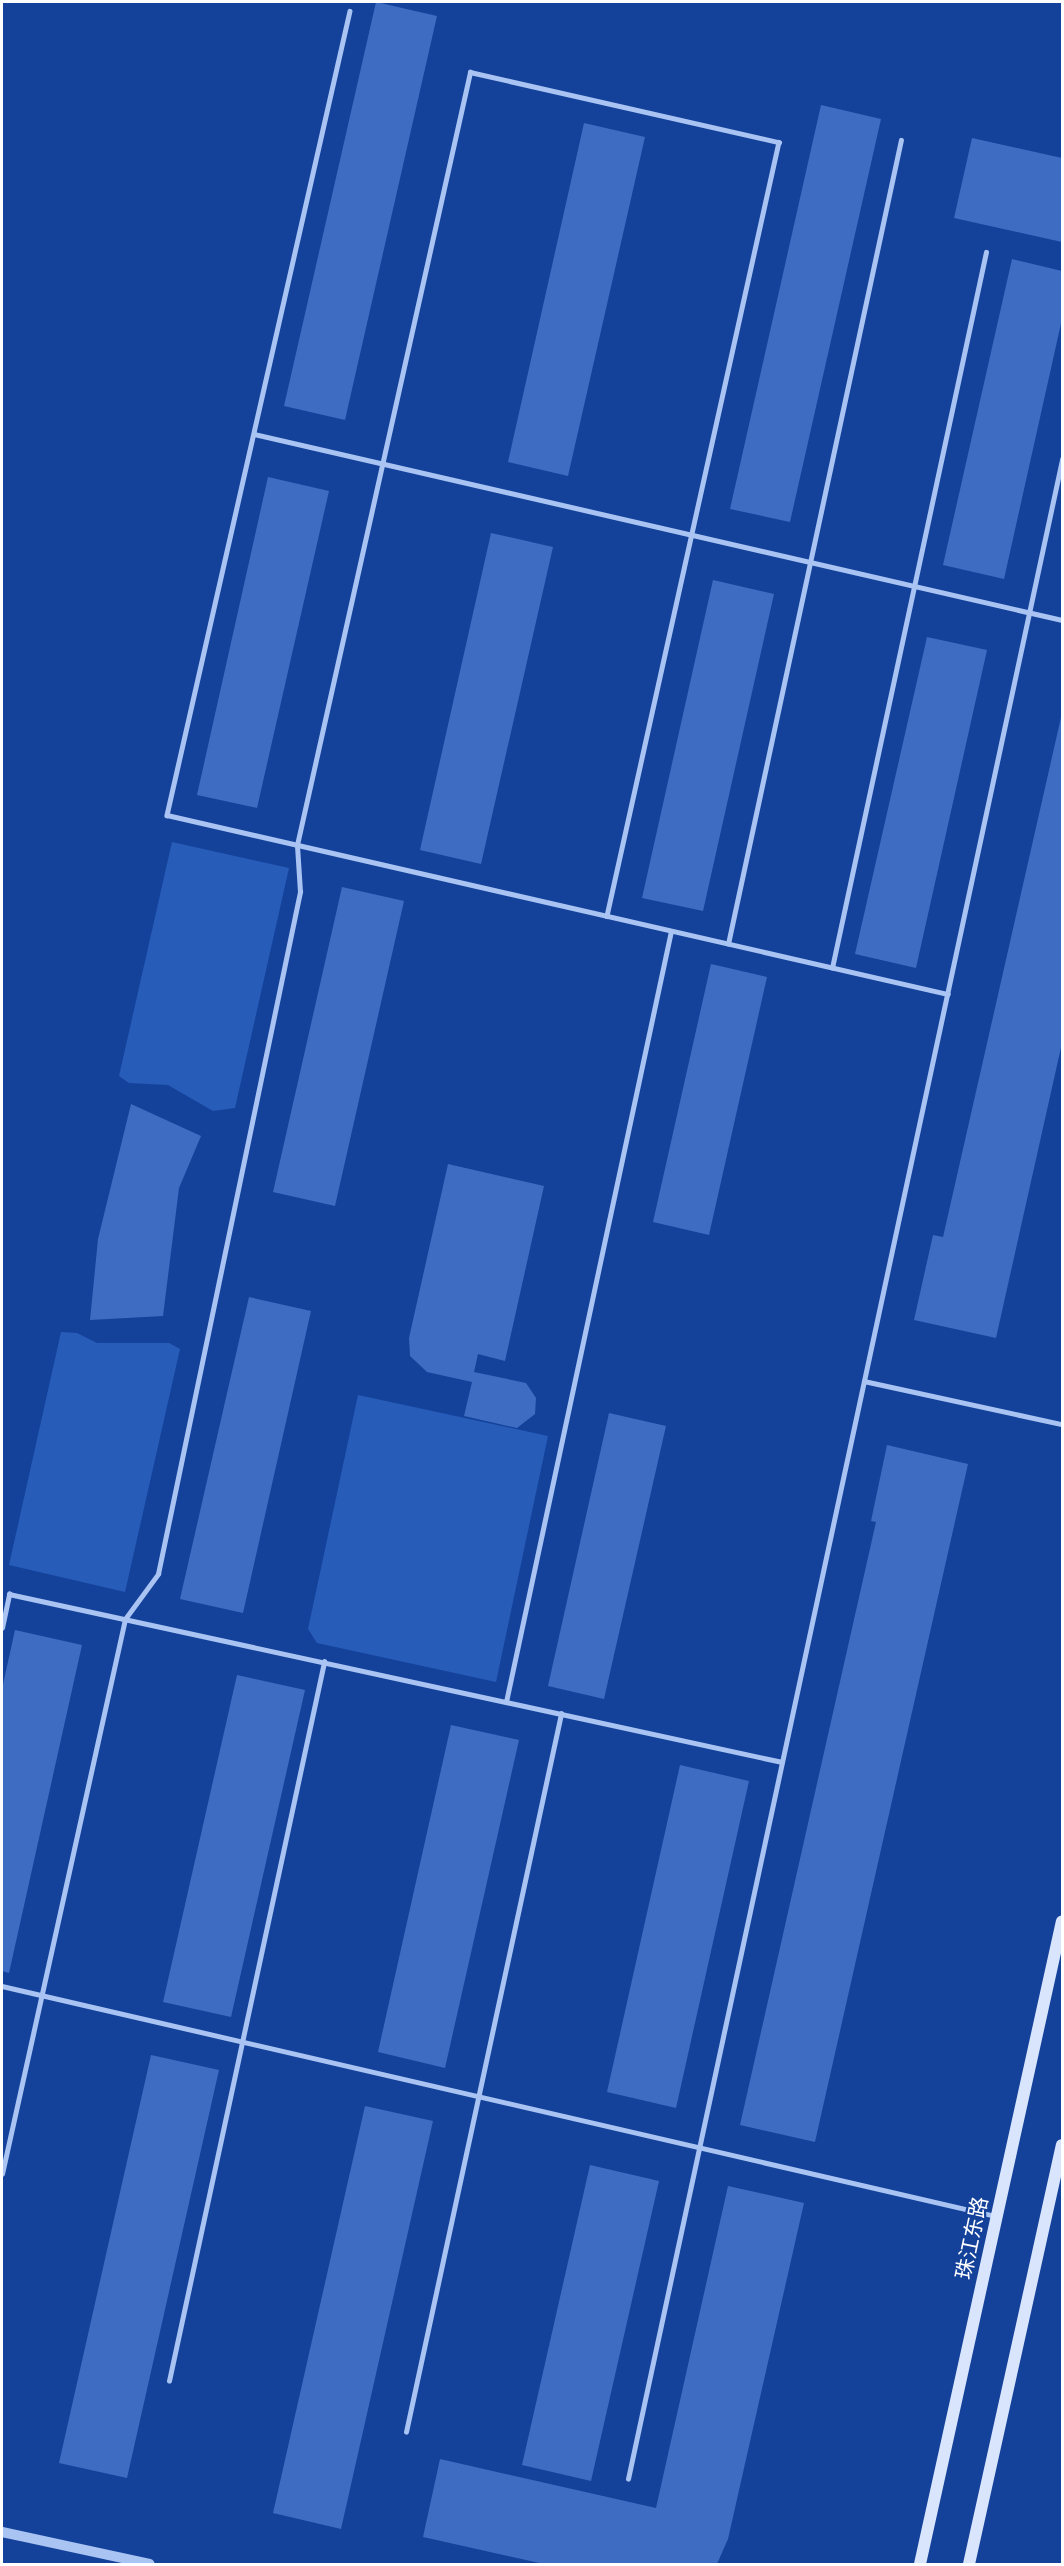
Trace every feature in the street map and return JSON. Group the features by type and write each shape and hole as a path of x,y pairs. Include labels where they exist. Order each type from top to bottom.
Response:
{"main road":[{"name":"珠江东路","path":"920,2565 1062,1921"},
{"path":"969,2565 1062,2145"}],"street":[{"path":"2,2532 150,2565"}],"lane":[{"path":"350,11 167,815 948,994"},
{"path":"2,2174 125,1619 158,1574 300,892 297,845 470,72 779,142 607,916"},
{"path":"728,944 901,140"},
{"path":"832,968 986,252"},
{"path":"254,434 1062,620"},
{"path":"628,2479 1062,459"},
{"path":"506,1702 671,931"},
{"path":"864,1381 1062,1424"},
{"path":"2,1628 9,1594 782,1762"},
{"path":"169,2381 324,1662"},
{"path":"406,2432 561,1714"},
{"path":"2,1986 997,2216"}],"shaded area":[{"path":"172,842 289,868 235,1108 213,1111 168,1085 129,1083 119,1076"},
{"path":"61,1332 77,1333 97,1343 169,1343 180,1349 125,1592 9,1565"},
{"path":"358,1395 548,1436 496,1682 317,1643 308,1629"}],"building":[{"path":"376,2 437,16 345,420 284,406"},
{"path":"821,105 881,119 790,522 730,509"},
{"path":"584,123 645,137 568,476 508,462"},
{"path":"972,138 1062,158 1062,242 954,218"},
{"path":"1012,259 1062,271 1062,319 1004,579 943,565"},
{"path":"268,477 329,491 257,808 197,795"},
{"path":"491,533 553,547 481,864 420,850"},
{"path":"713,580 774,594 703,911 642,898"},
{"path":"927,637 987,650 916,968 855,954"},
{"path":"1062,713 1062,1043 996,1338 914,1320 933,1235 943,1237"},
{"path":"342,887 404,901 335,1206 273,1192"},
{"path":"711,964 767,977 709,1235 653,1222"},
{"path":"131,1104 201,1136 179,1188 163,1316 90,1320 98,1239"},
{"path":"448,1164 544,1186 505,1361 478,1354 474,1372 526,1383 536,1398 535,1414 517,1428 464,1416 472,1382 427,1372 410,1356 409,1338"},
{"path":"249,1297 311,1311 243,1613 180,1599"},
{"path":"609,1413 666,1426 604,1699 548,1686"},
{"path":"887,1445 968,1464 815,2142 740,2125 876,1522 871,1521"},
{"path":"15,1630 82,1645 9,1973 2,1971 2,1689"},
{"path":"237,1675 305,1690 231,2017 163,2002"},
{"path":"451,1725 519,1740 445,2068 378,2052"},
{"path":"680,1765 749,1781 676,2108 607,2092"},
{"path":"151,2055 219,2070 127,2478 59,2463"},
{"path":"365,2106 433,2121 341,2529 273,2513"},
{"path":"590,2165 659,2181 591,2481 522,2465"},
{"path":"728,2186 804,2203 728,2539 717,2564 544,2564 423,2537 440,2459 656,2508"}]}
